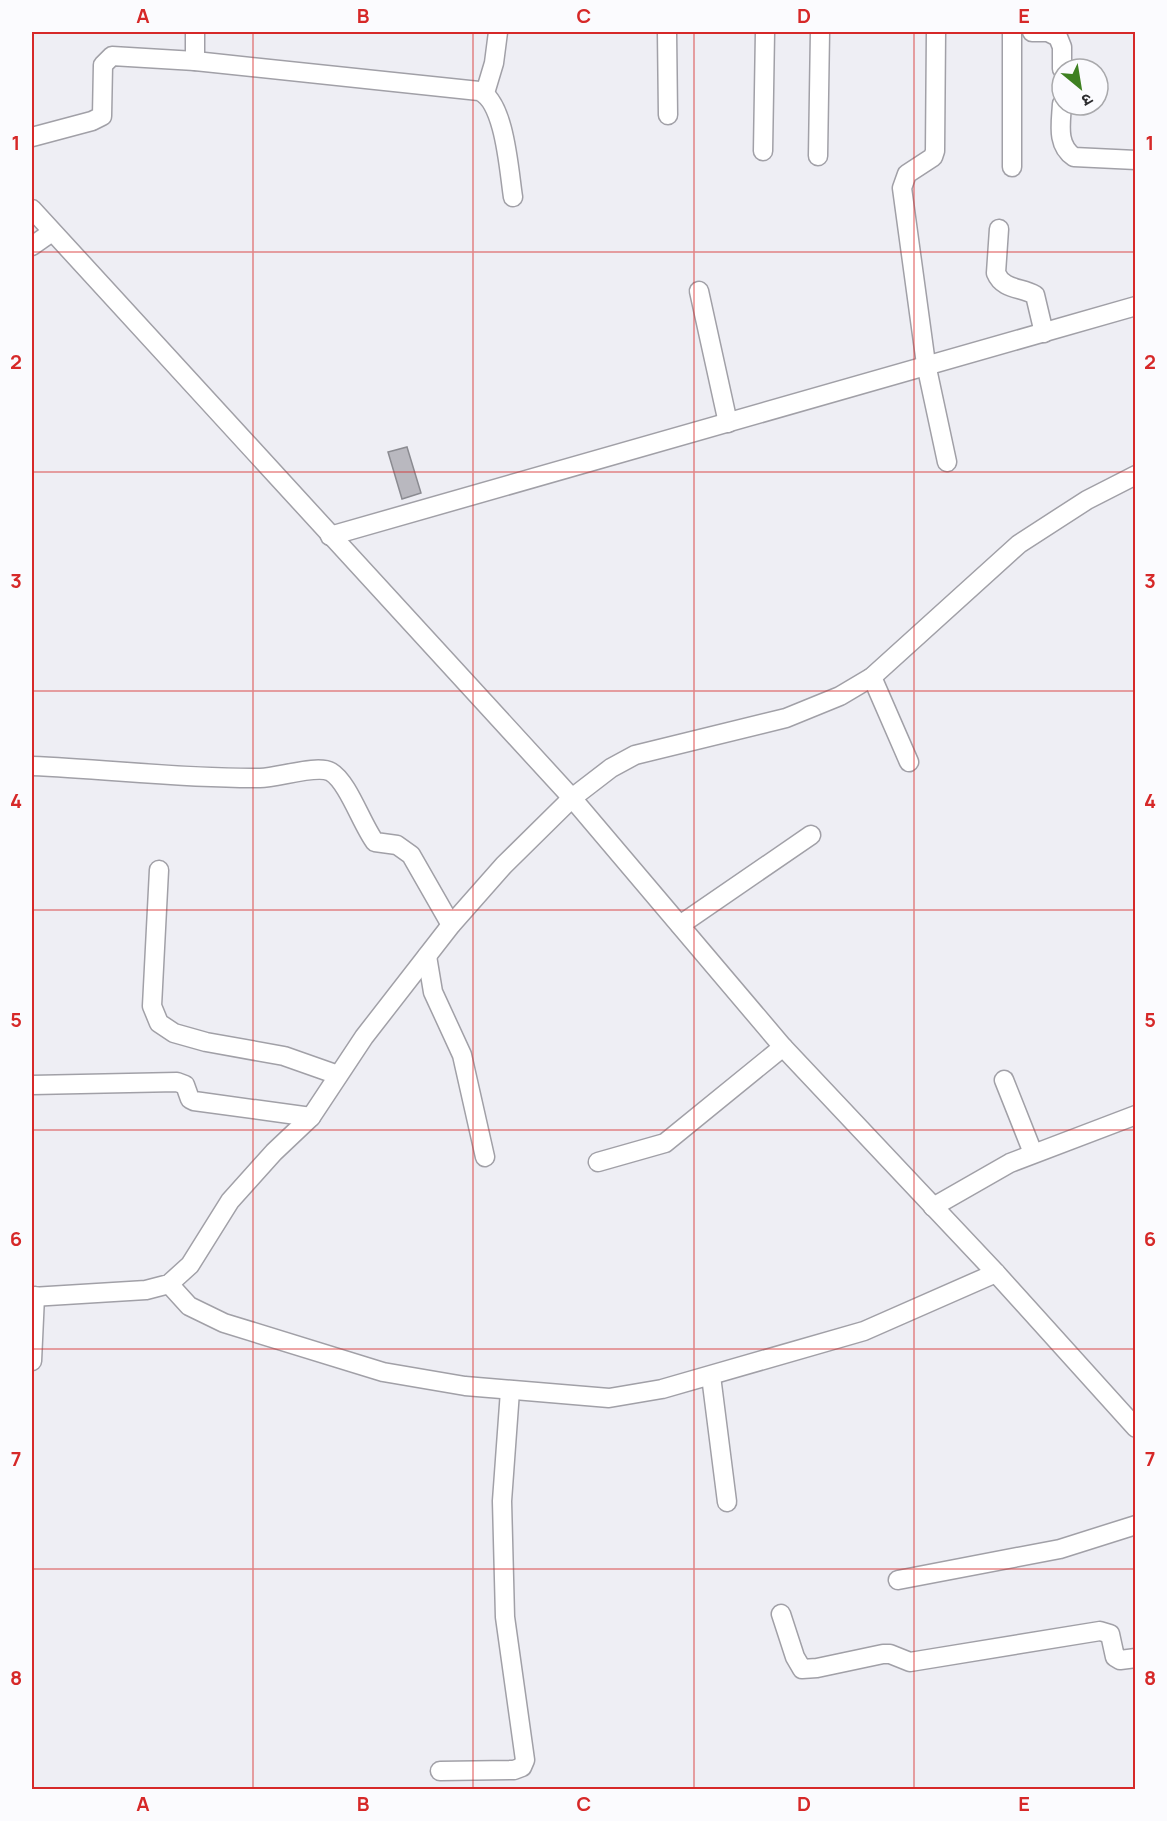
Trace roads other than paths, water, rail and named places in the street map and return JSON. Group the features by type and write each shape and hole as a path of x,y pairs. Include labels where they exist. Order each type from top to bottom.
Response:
{"street":[{"path":"195,32 195,61"},
{"path":"485,93 494,63 498,32"},
{"path":"667,32 668,116"},
{"path":"763,151 765,32"},
{"path":"818,156 820,32"},
{"path":"936,32 933,157 907,174 902,188 926,364 947,462"},
{"path":"1012,32 1012,167"},
{"path":"1032,32 1048,32 1058,37 1062,47 1062,57"},
{"path":"32,137 92,121 102,116 103,65 108,58 195,61 485,93 490,99 502,132 513,197"},
{"path":"1062,117 1061,137 1067,152 1074,157 1136,160"},
{"path":"32,209 572,798 783,1047 1128,1411 1136,1428"},
{"path":"999,229 996,273 999,280 1003,284 1035,295 1044,333"},
{"path":"32,246 52,232"},
{"path":"699,291 728,423"},
{"path":"330,536 926,364 1136,306"},
{"path":"32,1362 33,1297 146,1290 169,1284 190,1265 230,1201 250,1177 311,1117 338,1075 451,926 504,865 572,798 611,768 635,755 786,718 840,696 872,677 1019,544 1087,500 1136,475"},
{"path":"872,677 909,762"},
{"path":"32,766 235,778 285,776 317,769 326,770 337,777 375,842 397,845 411,855 451,926"},
{"path":"680,926 811,835"},
{"path":"159,870 152,1006 159,1023 165,1029 185,1036 284,1056 338,1075"},
{"path":"427,956 433,992 462,1055 484,1157"},
{"path":"598,1162 665,1143 783,1047"},
{"path":"1004,1080 1033,1153"},
{"path":"32,1085 177,1082 185,1085 190,1099 194,1101 311,1117"},
{"path":"933,1207 1033,1153 1136,1115"},
{"path":"169,1284 189,1306 245,1331 383,1372 510,1391 609,1398 636,1395 711,1376 864,1331 996,1273"},
{"path":"711,1376 727,1502"},
{"path":"440,1771 514,1770 522,1767 525,1760 504,1596 502,1501 510,1391"},
{"path":"898,1580 1060,1549 1136,1525"},
{"path":"781,1614 795,1657 802,1669 883,1654 890,1654 910,1662 1100,1630 1110,1634 1115,1657 1120,1660 1136,1658"}]}
